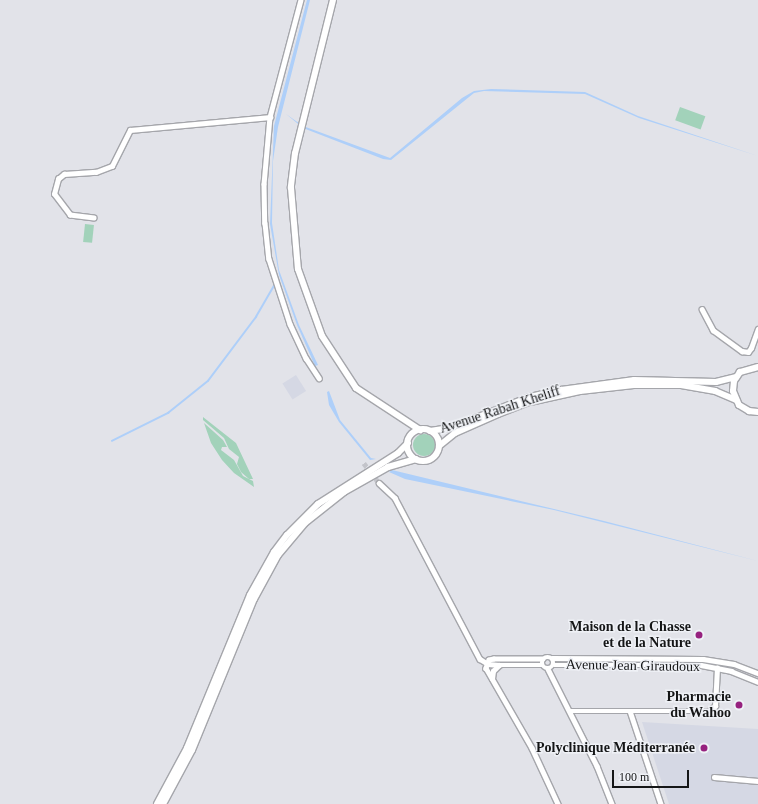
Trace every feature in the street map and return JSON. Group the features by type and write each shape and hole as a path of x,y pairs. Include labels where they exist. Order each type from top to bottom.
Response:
{"main road":[{"path":"163,804 192,750 254,599 278,555 305,523 344,492 388,466 416,459 429,460 436,454 439,446 437,437 430,431 420,430 401,420 356,388 322,336 298,269 291,188 295,153 333,0"},
{"path":"736,400 733,391 736,377 758,360"},
{"path":"750,367 758,367"},
{"name":"Avenue Rabah Kheliff","path":"430,431 450,428 530,397 561,390 634,380 716,382 736,377"},
{"name":"Avenue Rabah Kheliff","path":"439,446 455,433 530,402 587,390 634,385 682,386 715,391 736,400 749,411 758,416"},
{"path":"749,411 758,412"},
{"path":"401,420 409,428 409,452 416,459"},
{"path":"410,437 420,430"},
{"path":"157,804 184,755 250,595 274,552 286,535 318,504 398,453 408,443"}],"street":[{"path":"301,0 270,117 264,184 269,259 290,324 306,358 319,378"},
{"path":"94,218 70,215 54,194 58,179 64,174 96,172 112,166 130,130 270,117"},
{"path":"702,309 713,330 742,351 748,352 751,348 758,329"},
{"path":"379,483 395,498 480,659 488,664 493,671"},
{"path":"548,669 554,665 552,658 548,656 543,659 494,659 486,668 532,748 558,804"},
{"name":"Avenue Jean Giraudoux","path":"552,658 703,659 734,664 758,673"},
{"path":"542,665 543,659"},
{"path":"488,664 542,665 548,669 597,766 612,804"},
{"name":"Avenue Jean Giraudoux","path":"554,665 665,664 717,668 758,682"},
{"path":"492,678 493,671 500,665"},
{"path":"570,711 709,711 715,706 717,668"},
{"path":"630,711 661,804"},
{"path":"714,777 758,781"}],"shaded area":[{"path":"296,375 306,391 292,400 282,383"},
{"name":"Polyclinique Méditerranée","path":"642,722 758,729 758,804 669,804"}],"green space":[{"path":"680,107 705,116 701,129 675,120"},
{"path":"85,224 94,225 92,243 83,242"},
{"path":"203,417 236,443 253,479 249,479 241,472 237,464 239,457 229,449 224,438 203,420"},
{"path":"204,423 223,440 227,447 222,447 221,450 234,460 243,476 253,481 254,487 234,473 222,460 211,443"},
{"path":"420,434 428,434 435,441 435,449 428,456 420,456 413,449 413,441"}],"water":[{"path":"307,0 310,0 278,127 273,161 272,223 279,270 299,325 318,365 315,366 297,325 279,275 270,224 274,126"},
{"path":"491,89 585,92 638,116 758,156 639,118 585,94 484,91 474,93 391,160 383,159 303,128 286,114 303,126 390,158 462,98 474,91"},
{"path":"329,391 340,420 371,458 376,459 370,460 339,422 329,405 327,392"},
{"path":"392,470 604,521 758,561 554,510 405,479 389,472"}],"waterway":[{"path":"112,441 168,413 208,381 256,317 275,284"}],"tunnel":[{"path":"364,463 379,483"}],"place":[{"name":"Maison de la Chasse et de la Nature","path":"699,635"},
{"name":"Pharmacie du Wahoo","path":"739,705"},
{"name":"Polyclinique Méditerranée","path":"704,748"}]}
